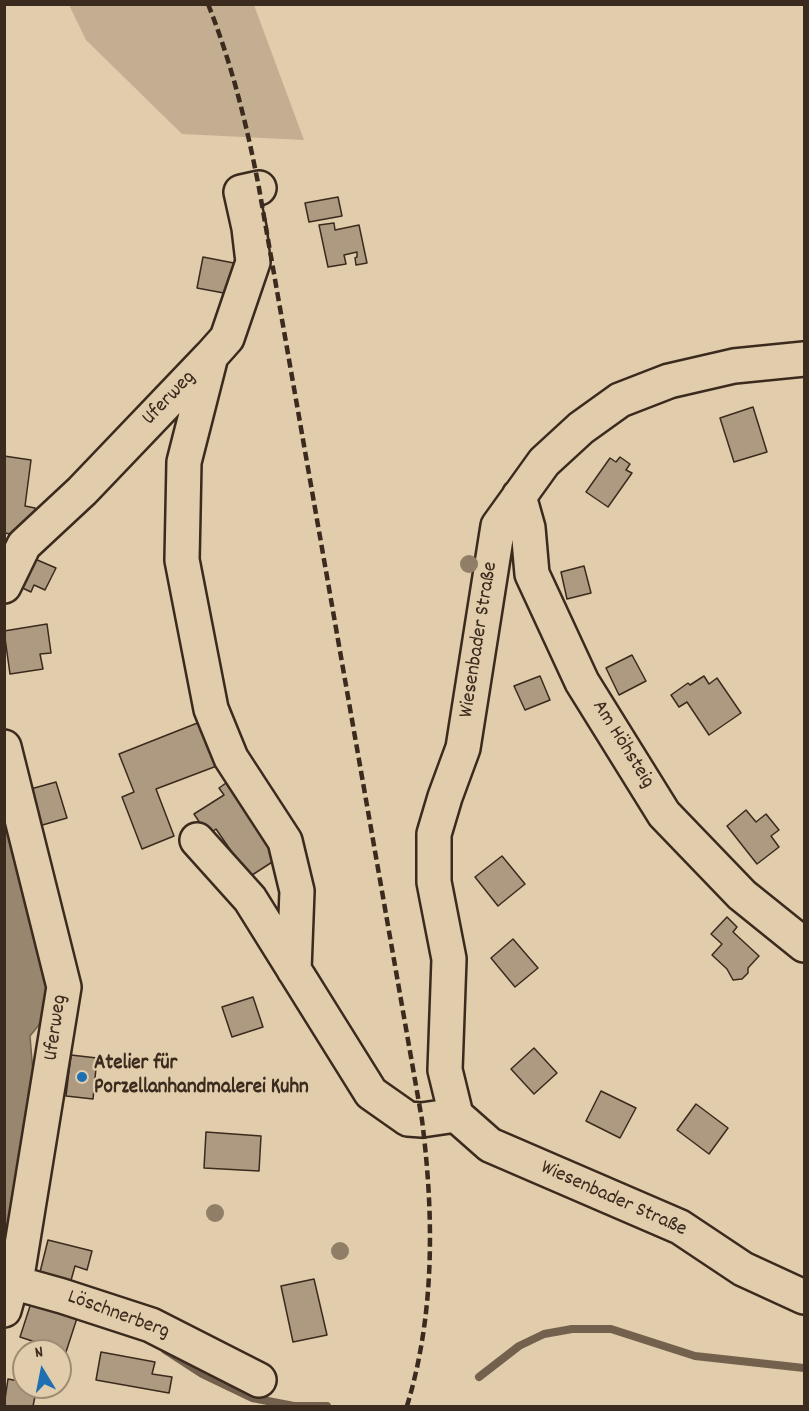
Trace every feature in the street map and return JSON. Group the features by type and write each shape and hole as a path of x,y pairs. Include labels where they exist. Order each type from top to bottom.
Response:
{"street":[{"name":"Uferweg","path":"4,586 24,545 82,491 227,338 253,262 242,192 259,188"},
{"path":"211,356 184,462 182,560 211,709 231,758 285,841 297,891 294,970"},
{"name":"Wiesenbader Straße","path":"804,359 734,366 669,381 620,400 581,428 544,462 498,526 463,748 434,834 434,882 449,959 445,1070 456,1114 490,1145 680,1227 743,1269 804,1297"},
{"name":"Am Höhsteig","path":"519,496 528,528 532,574 582,682 664,814 742,895 804,945"},
{"name":"Uferweg","path":"4,747 64,987 8,1291"},
{"path":"197,840 250,899 371,1093 408,1119 422,1120 456,1114"},
{"name":"Löschnerberg","path":"8,1291 151,1324 259,1380"}],"shaded area":[{"path":"69,5 254,5 304,140 182,134 86,40"},
{"path":"5,805 35,911 51,1010 30,1036 33,1073 5,1263"}],"building":[{"path":"338,197 342,216 309,222 305,203"},
{"path":"334,223 335,230 359,225 367,263 356,265 357,252 344,255 346,264 328,267 319,225"},
{"path":"203,257 239,264 229,294 197,288"},
{"path":"753,407 767,452 734,462 720,418"},
{"path":"4,456 31,460 25,506 35,508 33,525 22,523 20,535 4,533"},
{"path":"620,457 630,464 626,470 632,473 608,507 586,492 610,458 616,462"},
{"path":"28,556 56,568 45,590 34,585 31,592 14,584"},
{"path":"584,566 591,593 567,599 561,572"},
{"path":"47,624 51,653 40,654 43,669 10,674 4,631"},
{"path":"632,655 646,681 619,695 606,668"},
{"path":"540,676 550,700 525,710 514,686"},
{"path":"704,676 709,684 717,678 741,713 709,735 687,702 679,707 671,695 688,683 690,685"},
{"path":"205,720 222,764 156,789 174,836 142,849 122,797 134,792 119,754"},
{"path":"56,782 67,818 39,826 27,790"},
{"path":"226,783 231,790 234,788 280,857 249,877 216,829 208,835 194,814 224,795 219,788"},
{"path":"746,810 756,822 766,814 779,830 771,836 779,847 757,864 727,826"},
{"path":"502,856 525,884 498,906 475,877"},
{"path":"727,917 737,927 733,932 759,956 742,979 733,980 727,969 712,955 722,944 711,934"},
{"path":"513,939 538,968 515,987 491,958"},
{"path":"253,997 263,1027 232,1037 222,1007"},
{"path":"534,1048 557,1073 534,1094 511,1069"},
{"path":"71,1055 97,1058 93,1099 66,1096"},
{"path":"601,1091 636,1108 620,1138 586,1121"},
{"path":"696,1104 728,1128 709,1154 677,1130"},
{"path":"206,1132 261,1136 259,1171 204,1168"},
{"path":"48,1240 92,1251 87,1270 75,1266 70,1284 39,1276"},
{"path":"314,1279 327,1335 293,1342 281,1286"},
{"path":"32,1300 78,1315 70,1339 20,1337"},
{"path":"101,1352 155,1362 152,1374 172,1377 169,1393 96,1380"},
{"path":"8,1379 12,1380 12,1399 34,1399 33,1406 4,1406"}],"waterway":[{"path":"479,1377 519,1346 544,1334 572,1329 611,1329 695,1356 804,1368"},
{"path":"165,1350 202,1374 252,1398 294,1406 327,1406"}],"railway":[{"path":"208,4 238,95 259,188 422,1120 429,1192 430,1264 423,1336 407,1406"}],"place":[{"name":"Atelier für Porzellanhandmalerei Kuhn","path":"82,1077"}]}
